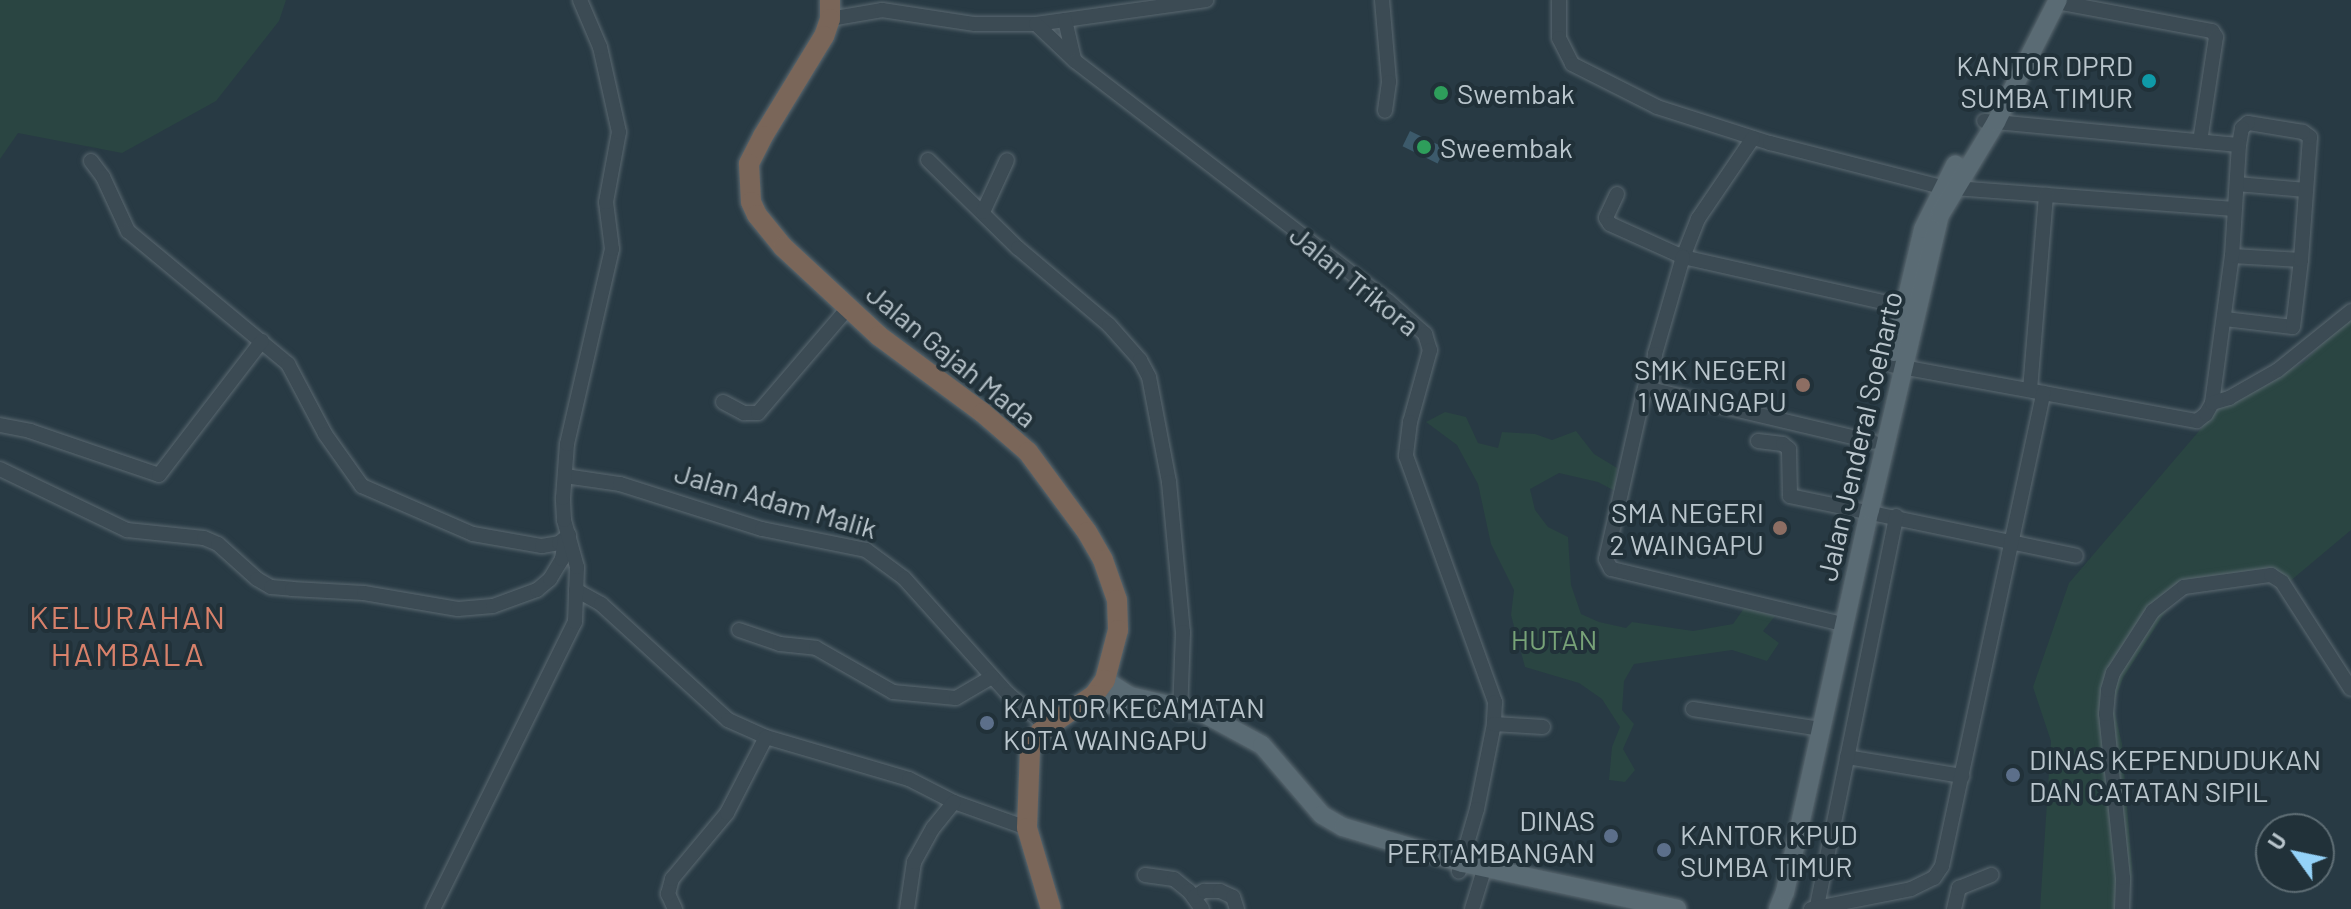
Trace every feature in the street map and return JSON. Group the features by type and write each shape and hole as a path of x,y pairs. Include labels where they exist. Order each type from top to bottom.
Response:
{"highway":[{"name":"Jalan Gajah Mada","path":"830,10 824,36 753,153 748,175 751,202 767,228 848,308 901,355 1015,439 1087,532 1103,560 1117,600 1118,630 1105,680 1082,704 1044,729"},
{"path":"1044,729 1030,749 1027,828 1051,909"},
{"path":"1044,729 1043,838 1053,889 1061,909"}],"main road":[{"name":"Jalan Jenderal Soeharto","path":"1770,909 1816,728 1897,366 1904,307 1923,229 1990,122 2053,1"},
{"name":"Jalan Jenderal Soeharto","path":"1778,909 1785,892 1834,622 1865,510 1873,442 1948,187"},
{"path":"1105,680 1130,696 1180,709 1252,747 1313,816 1332,830 1461,867 1602,898 1631,909"},
{"path":"1082,704 1180,709"},
{"path":"1461,867 1482,876 1677,909"}],"street":[{"path":"433,909 575,622 577,567 564,520 565,476 570,422 597,326 612,249 606,202 619,132 600,47 580,0"},
{"path":"830,10 882,10 975,24 1036,24 1205,0"},
{"path":"1382,0 1389,82 1385,111"},
{"path":"1559,0 1559,38 1572,64 1657,107 1753,138 1948,187 2234,209"},
{"path":"2053,1 2212,31 2216,37 2200,141"},
{"path":"1065,20 1075,61"},
{"name":"Jalan Trikora","path":"1036,24 1075,61 1340,259 1418,324 1425,334 1430,350 1410,422 1406,456 1495,702 1494,724 1461,867"},
{"path":"1990,122 2239,145"},
{"path":"1897,366 2197,421 2206,414 2212,403 2225,319 2242,128 2248,123 2307,134 2310,137 2293,327 2225,319"},
{"path":"1651,389 1656,347 1683,257 1698,219 1753,138"},
{"path":"928,160 1109,325 1140,360 1149,377 1169,482 1183,632 1180,709"},
{"path":"983,212 1007,160"},
{"path":"91,161 103,177 128,231 288,364 346,467 373,493 473,534 542,546 567,537"},
{"path":"2237,184 2306,190"},
{"path":"1617,194 1606,218 1610,224 1683,257 1904,307"},
{"path":"1896,516 1814,908 1911,889 1934,878 1942,866 2037,392 2046,195"},
{"path":"2232,256 2301,260"},
{"path":"723,402 744,413 758,413 848,308"},
{"path":"2212,403 2229,398 2278,370 2351,311"},
{"path":"0,425 30,431 159,475 262,341"},
{"path":"1834,622 1611,569 1606,564 1644,390 1651,389 1873,442"},
{"path":"1758,441 1783,444 1789,449 1790,496 2076,556"},
{"path":"0,469 127,530 204,538 218,544 257,579 282,588 364,593 458,609 493,606 537,590 550,579 562,559 567,537"},
{"name":"Jalan Adam Malik","path":"565,476 620,484 762,529 866,550 904,578 992,677 1044,729"},
{"path":"2122,909 2123,868 2106,714 2108,690 2113,673 2153,611 2184,587 2271,575 2282,582 2351,689"},
{"path":"576,590 601,604 728,720 766,737 909,779 954,802 1027,828"},
{"path":"739,630 780,644 816,648 893,692 956,698 992,677"},
{"path":"1693,709 1816,728"},
{"path":"1494,724 1543,727"},
{"path":"675,909 670,902 669,884 727,813 766,737"},
{"path":"1847,757 1962,776"},
{"path":"907,909 914,862 933,828 954,802"},
{"path":"1145,875 1174,879 1198,903 1204,891 1220,891 1233,897 1237,909"},
{"path":"1954,909 1959,888 1992,875"},
{"path":"1472,909 1482,876"}],"green space":[{"path":"0,0 286,0 279,21 216,101 122,153 18,133 0,159"},
{"path":"2351,315 2351,530 2289,582 2269,572 2183,590 2174,598 2123,678 2113,705 2122,744 2132,868 2129,909 2040,909 2051,741 2033,687 2069,583 2223,403 2303,363"},
{"name":"HUTAN","path":"1445,412 1466,417 1478,443 1498,448 1502,432 1535,434 1552,440 1576,431 1594,454 1617,468 1615,491 1598,482 1559,473 1530,489 1535,510 1548,527 1568,537 1571,585 1581,614 1626,628 1632,622 1693,631 1733,624 1745,607 1775,616 1763,631 1779,643 1767,661 1732,650 1634,664 1624,681 1622,710 1634,724 1623,749 1635,770 1625,782 1609,780 1612,747 1620,727 1602,699 1579,683 1525,667 1511,615 1514,590 1491,544 1478,484 1457,445 1426,422"}],"water":[{"name":"Sweembak","path":"1410,131 1445,148 1438,163 1403,146"}],"place":[{"name":"KANTOR DPRD SUMBA TIMUR","path":"2149,81"},
{"name":"Swembak","path":"1441,93"},
{"name":"Sweembak","path":"1424,147"},
{"name":"SMK NEGERI 1 WAINGAPU","path":"1803,385"},
{"name":"SMA NEGERI 2 WAINGAPU","path":"1780,528"},
{"name":"KANTOR KECAMATAN KOTA WAINGAPU","path":"987,723"},
{"name":"DINAS KEPENDUDUKAN DAN CATATAN SIPIL","path":"2013,775"},
{"name":"DINAS PERTAMBANGAN","path":"1611,836"},
{"name":"KANTOR KPUD SUMBA TIMUR","path":"1664,850"}],"district":[{"name":"KELURAHAN HAMBALA","path":"128,636"}]}
